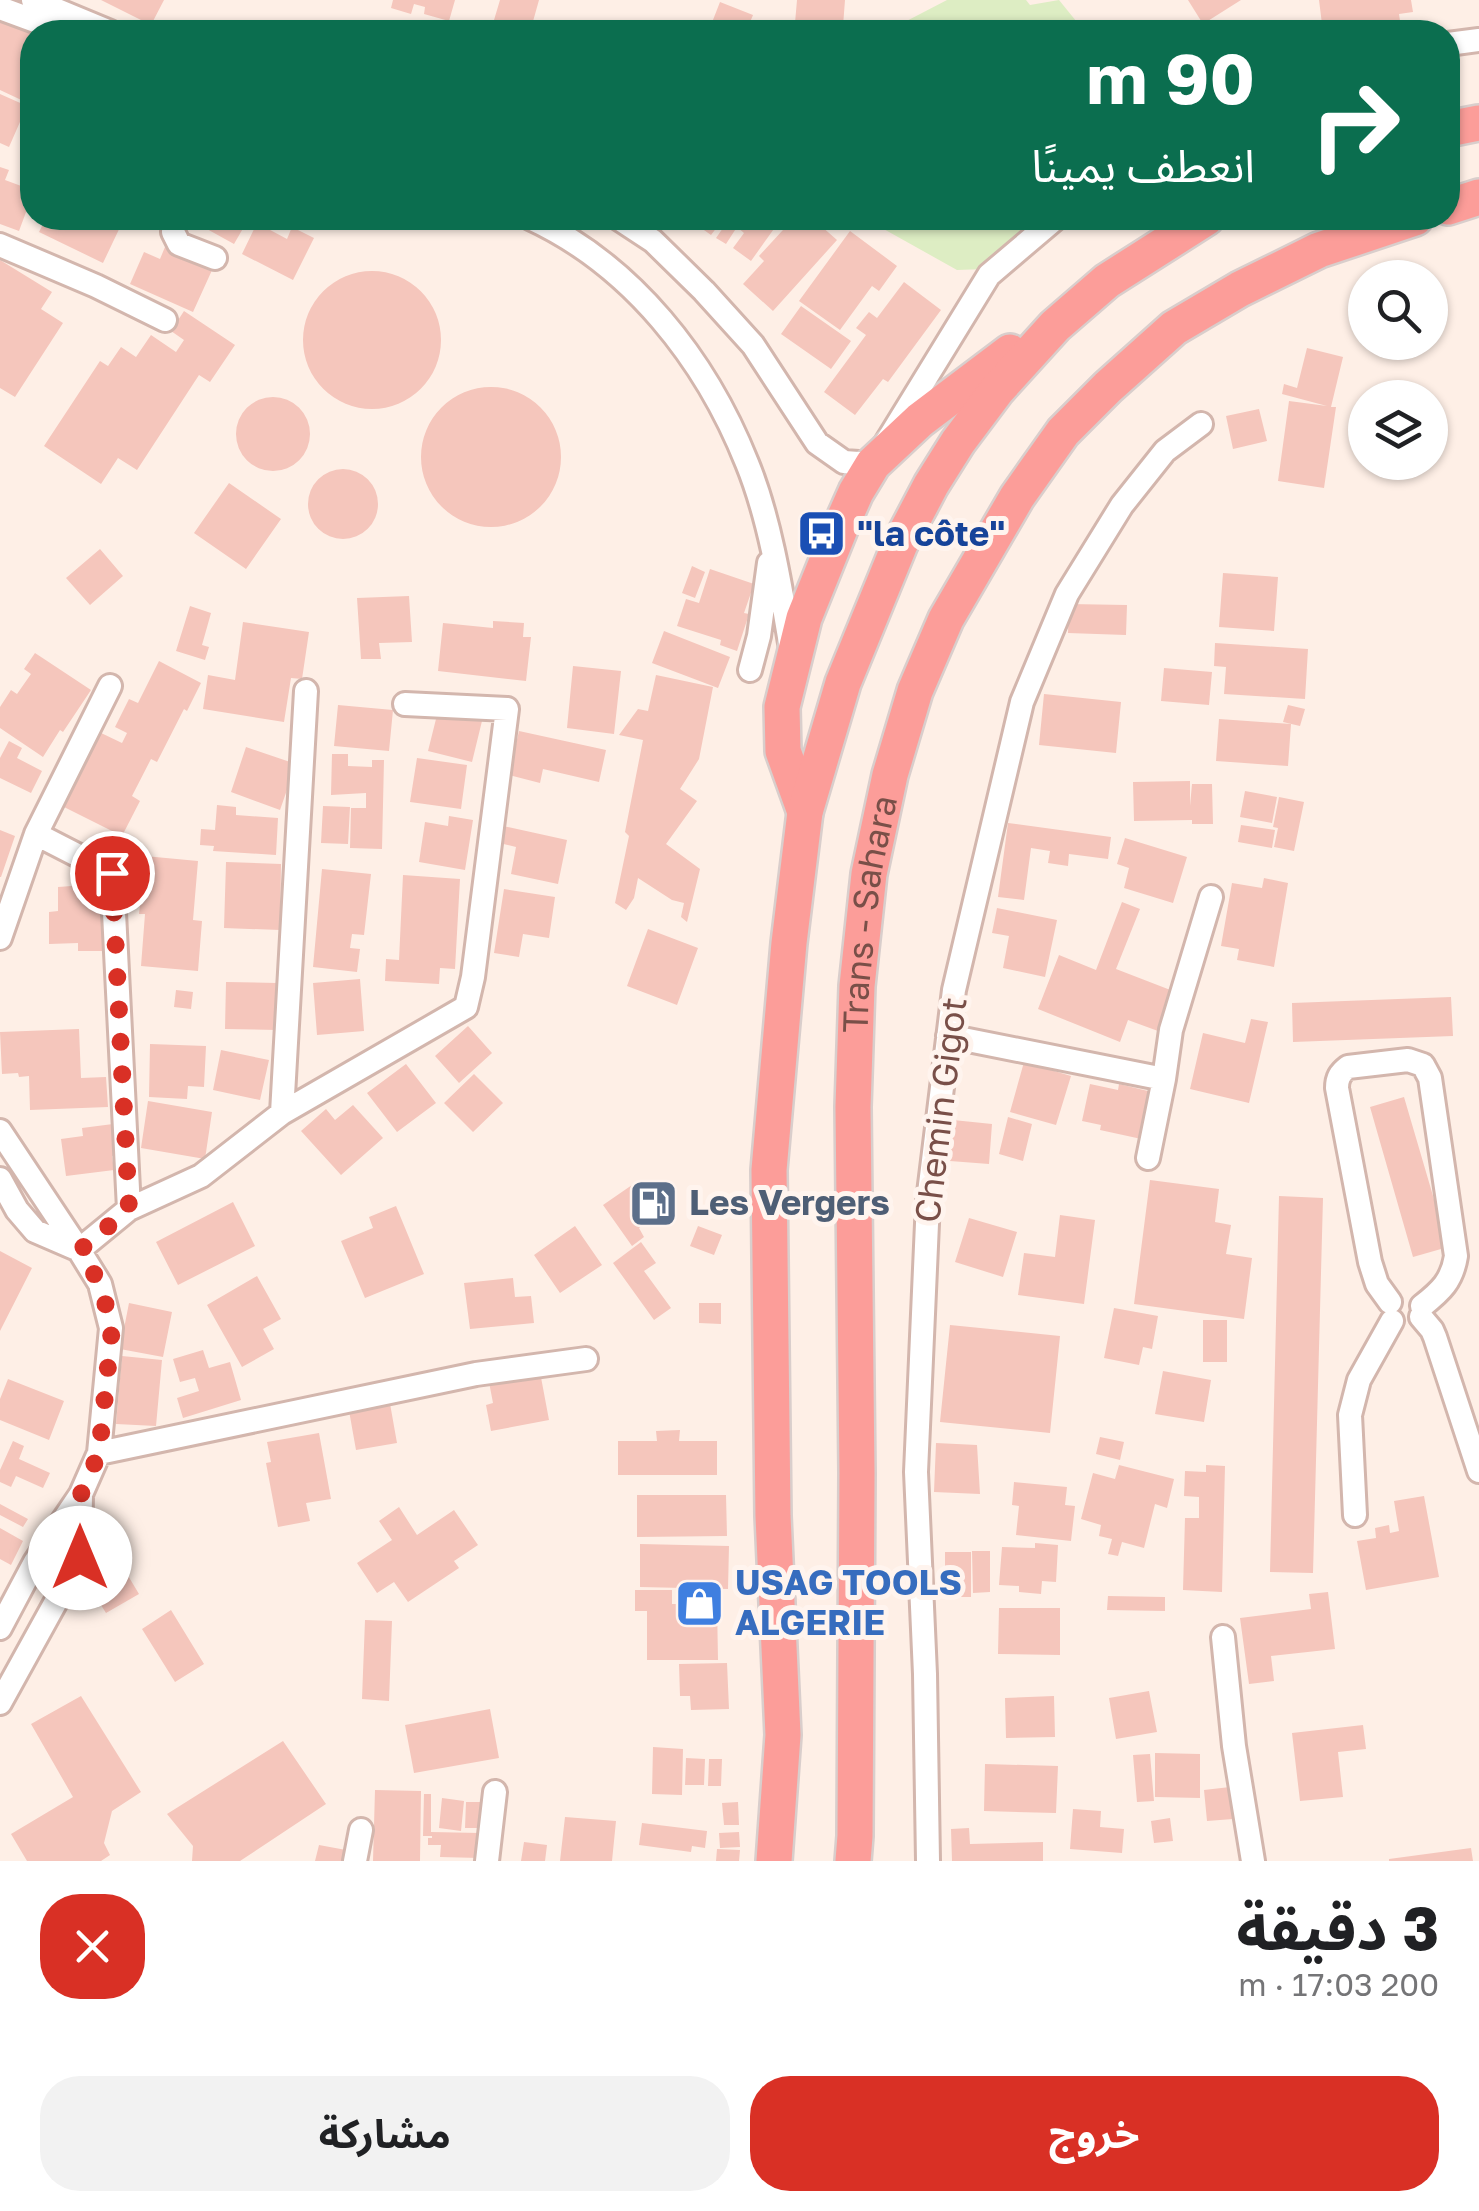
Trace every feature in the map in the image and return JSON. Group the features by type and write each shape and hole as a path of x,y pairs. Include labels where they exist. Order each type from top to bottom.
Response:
{"highway":[{"path":"805,812 783,751 782,707 804,618 856,492 873,464 920,420 1061,311 1187,230"},
{"name":"Trans - Sahara","path":"852,1861 858,1473 853,1107 857,986 869,874 890,775 914,691 946,619 1016,496 1064,432 1108,387 1174,328 1240,288 1319,250 1380,230"},
{"path":"774,1861 783,1736 773,1516 769,1170 805,812 842,683 900,544 931,485 997,390 1055,326 1108,281"}],"street":[{"path":"33,0 81,20"},
{"path":"0,8 32,20"},
{"path":"172,230 179,244 215,258"},
{"path":"554,230 605,263 658,313 711,388 748,464 772,550 793,662"},
{"path":"636,230 653,241 704,291 753,345 817,443 844,462 873,464 989,276 1042,230"},
{"path":"0,244 166,320"},
{"name":"Chemin Gigot","path":"928,1861 926,1674 916,1472 928,1201 954,990 1022,702 1066,594 1122,504 1165,451 1202,424"},
{"path":"750,670 772,550"},
{"path":"0,938 36,834 110,686"},
{"path":"282,1113 306,692"},
{"path":"80,1250 129,1209 201,1176 282,1113 466,1007 507,709 405,704"},
{"path":"36,834 112,873 129,1209"},
{"path":"1148,1158 1171,1030 1212,897"},
{"path":"948,1036 1164,1080"},
{"path":"1391,1312 1370,1262 1337,1080 1348,1067 1408,1060 1422,1066 1430,1078 1456,1256 1442,1291 1421,1312"},
{"path":"0,1131 100,1284 112,1328 99,1453 81,1494 35,1562 0,1628"},
{"path":"0,1179 35,1232 80,1250"},
{"path":"1355,1515 1350,1416 1359,1380 1396,1296 1411,1294 1418,1299 1479,1471"},
{"path":"99,1453 476,1374 586,1359"},
{"path":"0,1703 80,1558 81,1494"},
{"path":"1223,1637 1234,1746 1253,1861"},
{"path":"487,1861 495,1792"},
{"path":"355,1861 361,1830"}],"green space":[{"path":"947,0 1026,0 1030,5 1059,0 1075,20 908,20"},
{"path":"885,230 1032,230 985,269 957,270"}],"building":[{"path":"101,0 164,0 154,20 141,20"},
{"path":"393,0 455,0 449,20 424,14 425,7 414,4 411,14 391,8"},
{"path":"500,0 539,0 533,20 494,20"},
{"path":"797,0 845,0 843,20 795,20"},
{"path":"1188,0 1241,0 1209,20 1200,20"},
{"path":"1319,0 1411,0 1413,12 1399,14 1400,20 1322,20"},
{"path":"720,2 753,15 751,20 713,20"},
{"path":"0,15 20,24 20,99 0,90"},
{"path":"0,94 20,103 20,122 9,147 0,143"},
{"path":"0,167 9,170 5,180 20,186 20,228 0,224"},
{"path":"40,230 119,230 103,263"},
{"path":"209,230 242,230 234,244"},
{"path":"254,230 270,230 287,239 291,230 298,230 314,238 293,280 242,254"},
{"path":"722,230 735,230 726,244 716,238"},
{"path":"740,230 773,230 751,261 733,248 744,233"},
{"path":"783,230 826,230 837,240 773,311 743,284 764,261 759,256"},
{"path":"850,231 897,266 879,291 872,286 840,330 799,301"},
{"path":"165,247 213,268 193,312 130,284 144,252 160,259"},
{"path":"0,260 52,292 41,309 63,323 15,397 0,388"},
{"path":"372,271 398,276 421,291 436,314 441,340 436,366 421,389 398,404 372,409 346,404 323,389 308,366 303,340 308,314 323,291 346,276"},
{"path":"904,282 941,310 888,382 883,379 855,415 824,392 866,335 856,328 869,312 877,318"},
{"path":"801,306 851,341 831,369 781,334"},
{"path":"184,311 235,345 210,382 199,375 137,470 118,458 101,484 44,446 100,361 108,366 121,347 136,357 151,335 176,352 184,340 171,331"},
{"path":"1307,348 1343,357 1331,407 1336,407 1324,488 1278,481 1289,401 1327,406 1282,394 1284,384 1297,388"},
{"path":"491,387 518,392 540,408 556,430 561,457 556,484 540,506 518,522 491,527 464,522 442,506 426,484 421,457 426,430 442,408 464,392"},
{"path":"273,397 299,408 310,434 299,460 273,471 247,460 236,434 247,408"},
{"path":"1259,409 1267,441 1233,449 1226,416"},
{"path":"343,469 368,479 378,504 368,529 343,539 318,529 308,504 318,479"},
{"path":"229,483 281,519 246,569 194,533"},
{"path":"100,549 123,576 90,605 66,578"},
{"path":"692,566 705,572 695,598 682,593"},
{"path":"710,569 754,584 737,651 720,645 721,640 677,626 686,599 699,603"},
{"path":"1223,573 1278,577 1274,631 1219,627"},
{"path":"409,596 412,642 379,643 381,659 361,659 357,598"},
{"path":"1069,604 1127,605 1126,635 1068,633"},
{"path":"190,606 211,613 202,645 209,647 205,660 176,651"},
{"path":"493,621 524,623 523,637 531,637 526,681 438,671 443,623 493,628"},
{"path":"243,622 309,632 302,679 291,678 284,722 203,709 208,675 235,680"},
{"path":"664,631 730,657 718,688 652,663"},
{"path":"1215,643 1308,649 1305,699 1224,694 1226,667 1214,666"},
{"path":"35,653 91,690 43,757 0,728 0,707 11,690 17,694 31,674 24,669"},
{"path":"159,661 201,683 157,762 151,759 132,796 140,801 122,836 62,806 99,732 122,743 127,733 115,727 129,699 138,703"},
{"path":"573,666 621,671 614,734 567,728"},
{"path":"1164,668 1212,672 1209,705 1161,701"},
{"path":"656,675 713,687 699,759 680,789 697,801 666,844 700,869 687,922 681,917 684,903 672,900 638,878 634,898 626,910 615,903 643,740 619,735 638,709 648,711"},
{"path":"1044,694 1121,702 1116,753 1039,745"},
{"path":"338,705 393,710 389,751 334,746"},
{"path":"1288,705 1305,709 1300,726 1283,722"},
{"path":"438,711 482,721 472,762 428,751"},
{"path":"1219,719 1291,724 1288,766 1216,761"},
{"path":"519,731 606,750 599,782 543,769 540,783 509,775"},
{"path":"9,741 22,748 17,758 42,771 31,793 0,778 0,758"},
{"path":"246,747 296,764 280,810 231,792"},
{"path":"332,754 348,754 348,766 372,767 372,760 384,760 382,849 350,848 351,808 366,808 366,793 331,795"},
{"path":"417,758 467,765 461,809 410,802"},
{"path":"1190,781 1190,806 1192,784 1212,784 1213,824 1192,824 1192,820 1134,821 1133,782"},
{"path":"1245,791 1277,797 1272,823 1240,817"},
{"path":"1279,797 1304,802 1294,851 1274,847"},
{"path":"217,805 236,807 236,815 278,818 276,855 213,851 214,846 200,845 201,829 215,830"},
{"path":"323,806 350,807 348,844 321,843"},
{"path":"449,816 473,820 465,870 419,862 425,822 448,826"},
{"path":"1008,823 1111,837 1108,859 1069,854 1068,866 1048,863 1050,851 1031,848 1024,900 998,897"},
{"path":"1241,825 1275,830 1272,848 1238,842"},
{"path":"503,826 567,840 558,884 511,874 516,847 499,843"},
{"path":"0,830 15,836 1,877 0,877"},
{"path":"1125,838 1187,857 1173,903 1124,888 1129,868 1117,864"},
{"path":"134,855 198,861 193,920 202,921 198,971 141,966 145,914 139,914 143,876 132,875"},
{"path":"226,862 281,864 280,930 224,928"},
{"path":"322,869 371,874 364,935 352,934 350,948 360,949 357,972 313,967"},
{"path":"403,875 460,879 455,969 440,968 439,984 385,981 386,959 399,960"},
{"path":"72,877 90,877 90,886 102,886 104,951 78,951 78,943 49,944 49,912 58,911 58,887 72,886"},
{"path":"1264,878 1288,883 1274,967 1237,960 1239,949 1221,946 1232,883 1262,888"},
{"path":"504,889 555,897 549,938 523,934 519,957 494,953"},
{"path":"1122,902 1140,909 1116,969 1173,991 1158,1031 1128,1020 1120,1042 1038,1009 1059,955 1096,970"},
{"path":"997,908 1057,920 1045,977 1003,968 1009,936 992,933"},
{"path":"648,929 698,948 677,1005 627,986"},
{"path":"360,979 364,1031 317,1035 313,983"},
{"path":"226,982 277,983 277,1030 225,1029"},
{"path":"176,990 193,992 191,1009 174,1007"},
{"path":"1451,997 1453,1036 1293,1042 1292,1003"},
{"path":"1251,1019 1268,1022 1249,1103 1190,1089 1203,1033 1245,1043"},
{"path":"468,1026 492,1053 459,1083 435,1056"},
{"path":"79,1029 81,1078 106,1077 108,1107 30,1110 29,1076 2,1074 0,1032"},
{"path":"150,1044 206,1046 204,1087 188,1086 187,1099 149,1097"},
{"path":"221,1050 269,1060 260,1100 213,1090"},
{"path":"1024,1062 1071,1076 1056,1125 1010,1112"},
{"path":"406,1064 436,1103 397,1132 367,1093"},
{"path":"474,1074 503,1103 473,1132 444,1103"},
{"path":"1090,1084 1118,1090 1119,1084 1156,1093 1146,1140 1100,1130 1101,1125 1082,1121"},
{"path":"1404,1097 1448,1247 1413,1257 1370,1107"},
{"path":"148,1101 212,1112 205,1159 141,1148"},
{"path":"353,1105 383,1138 341,1175 301,1131 326,1109 335,1120"},
{"path":"1008,1117 1032,1124 1023,1161 999,1154"},
{"path":"953,1120 992,1124 989,1164 950,1161"},
{"path":"113,1124 117,1155 112,1156 114,1170 66,1176 61,1139 83,1136 82,1128"},
{"path":"1150,1180 1219,1189 1215,1222 1231,1225 1226,1254 1252,1258 1244,1319 1134,1304"},
{"path":"632,1185 654,1217 639,1228 644,1237 632,1246 603,1205"},
{"path":"1279,1196 1323,1198 1313,1573 1270,1572"},
{"path":"233,1202 255,1246 178,1285 156,1242"},
{"path":"396,1206 424,1274 365,1298 341,1241 373,1228 369,1217"},
{"path":"1060,1215 1095,1220 1084,1304 1018,1295 1024,1253 1055,1257"},
{"path":"969,1218 1017,1232 1003,1277 955,1262"},
{"path":"575,1226 602,1265 560,1293 534,1255"},
{"path":"698,1226 722,1235 714,1255 690,1246"},
{"path":"641,1242 656,1263 644,1271 671,1308 654,1320 613,1263"},
{"path":"0,1251 32,1268 0,1331"},
{"path":"257,1276 281,1319 263,1329 274,1349 242,1367 207,1305"},
{"path":"513,1278 515,1297 531,1296 534,1323 470,1329 464,1283"},
{"path":"129,1303 172,1312 163,1357 120,1349"},
{"path":"699,1303 721,1303 721,1324 699,1323"},
{"path":"1114,1308 1158,1316 1152,1349 1143,1347 1139,1365 1104,1358"},
{"path":"1203,1320 1227,1320 1227,1362 1203,1362"},
{"path":"950,1325 1060,1336 1050,1433 940,1422"},
{"path":"203,1350 209,1368 230,1362 241,1400 183,1418 177,1398 199,1391 195,1378 180,1382 173,1359"},
{"path":"122,1356 162,1360 156,1426 116,1424"},
{"path":"1163,1371 1211,1380 1204,1422 1155,1414"},
{"path":"540,1372 549,1420 491,1431 486,1405 493,1403 489,1382"},
{"path":"8,1379 64,1401 49,1440 0,1420 0,1399"},
{"path":"389,1398 397,1443 356,1450 348,1405"},
{"path":"680,1430 679,1441 717,1441 717,1475 618,1475 618,1441 657,1441 656,1431"},
{"path":"319,1433 331,1499 306,1503 310,1521 278,1527 266,1463 271,1462 267,1442"},
{"path":"1100,1437 1124,1442 1120,1460 1096,1454"},
{"path":"13,1441 24,1446 19,1459 50,1473 43,1488 16,1476 11,1487 0,1482 0,1470"},
{"path":"936,1443 977,1445 980,1494 934,1492"},
{"path":"1119,1465 1174,1479 1167,1508 1155,1504 1144,1548 1122,1542 1118,1556 1108,1554 1112,1539 1099,1536 1101,1525 1081,1519 1093,1473 1115,1479"},
{"path":"1206,1465 1225,1466 1222,1592 1183,1590 1185,1518 1199,1518 1199,1497 1184,1496 1185,1471 1206,1472"},
{"path":"1014,1482 1067,1487 1065,1505 1075,1506 1071,1541 1016,1535 1019,1506 1012,1505"},
{"path":"637,1495 726,1495 727,1536 637,1537"},
{"path":"1424,1496 1439,1577 1366,1590 1357,1541 1376,1538 1375,1528 1389,1525 1390,1533 1399,1531 1394,1501"},
{"path":"0,1504 28,1519 23,1527 0,1515"},
{"path":"399,1507 417,1535 454,1510 478,1545 454,1561 459,1568 408,1602 394,1582 377,1593 357,1563 392,1540 379,1521"},
{"path":"0,1528 23,1541 11,1565 0,1559"},
{"path":"1035,1543 1058,1545 1056,1582 1042,1581 1041,1594 1019,1592 1019,1586 999,1585 1002,1547 1035,1548"},
{"path":"640,1544 729,1546 728,1589 640,1587"},
{"path":"972,1551 990,1551 990,1592 973,1593"},
{"path":"945,1552 971,1552 971,1597 945,1597"},
{"path":"127,1574 139,1594 106,1613 94,1594"},
{"path":"635,1590 672,1590 672,1604 717,1604 718,1660 647,1660 647,1611 635,1611"},
{"path":"1328,1592 1335,1649 1271,1656 1274,1681 1249,1684 1240,1618 1311,1609 1309,1594"},
{"path":"1108,1596 1165,1597 1165,1611 1107,1610"},
{"path":"999,1608 1060,1608 1060,1655 998,1654"},
{"path":"171,1610 204,1664 175,1682 142,1629"},
{"path":"365,1620 392,1621 389,1701 362,1699"},
{"path":"727,1663 729,1709 691,1710 690,1696 680,1696 679,1664"},
{"path":"1149,1691 1157,1732 1116,1739 1109,1698"},
{"path":"81,1696 141,1792 112,1811 104,1843 110,1855 101,1861 27,1861 11,1834 73,1797 31,1724"},
{"path":"1054,1696 1055,1737 1006,1738 1005,1698"},
{"path":"490,1709 499,1758 414,1773 405,1725"},
{"path":"1363,1725 1366,1749 1338,1752 1343,1797 1300,1801 1292,1733"},
{"path":"283,1741 326,1804 240,1861 192,1861 193,1846 167,1814"},
{"path":"653,1747 683,1749 682,1795 652,1794"},
{"path":"1155,1753 1200,1754 1200,1798 1155,1797"},
{"path":"1150,1754 1154,1801 1137,1802 1133,1755"},
{"path":"686,1758 705,1759 704,1785 685,1785"},
{"path":"709,1759 722,1759 721,1786 708,1786"},
{"path":"985,1764 1058,1766 1056,1813 984,1811"},
{"path":"1230,1787 1233,1819 1207,1821 1204,1790"},
{"path":"375,1790 421,1791 420,1861 373,1861"},
{"path":"424,1794 431,1794 431,1832 480,1833 480,1858 440,1857 441,1845 428,1845 432,1836 423,1836"},
{"path":"442,1798 464,1801 461,1831 439,1828"},
{"path":"466,1802 485,1802 484,1828 465,1828"},
{"path":"738,1802 739,1825 724,1825 722,1803"},
{"path":"1073,1809 1101,1811 1100,1827 1124,1829 1122,1853 1070,1849"},
{"path":"565,1817 616,1821 612,1861 560,1861"},
{"path":"1170,1818 1173,1841 1154,1843 1151,1821"},
{"path":"642,1823 707,1831 705,1848 692,1846 691,1852 639,1845"},
{"path":"969,1828 970,1844 1043,1842 1043,1861 952,1861 951,1829"},
{"path":"739,1832 740,1847 720,1848 719,1833"},
{"path":"524,1842 547,1845 545,1861 521,1861"},
{"path":"319,1845 346,1850 344,1861 315,1861"},
{"path":"1471,1848 1473,1861 1389,1861 1389,1859"},
{"path":"717,1849 740,1850 739,1861 716,1861"}],"place":[{"name":"\"la côte\"","path":"822,534"},
{"name":"Les Vergers","path":"654,1203"},
{"name":"USAG TOOLS ALGERIE","path":"700,1603"}],"route":[{"path":"80,1558 81,1494 99,1453 112,1328 100,1284 80,1250 129,1209 112,873"}]}
